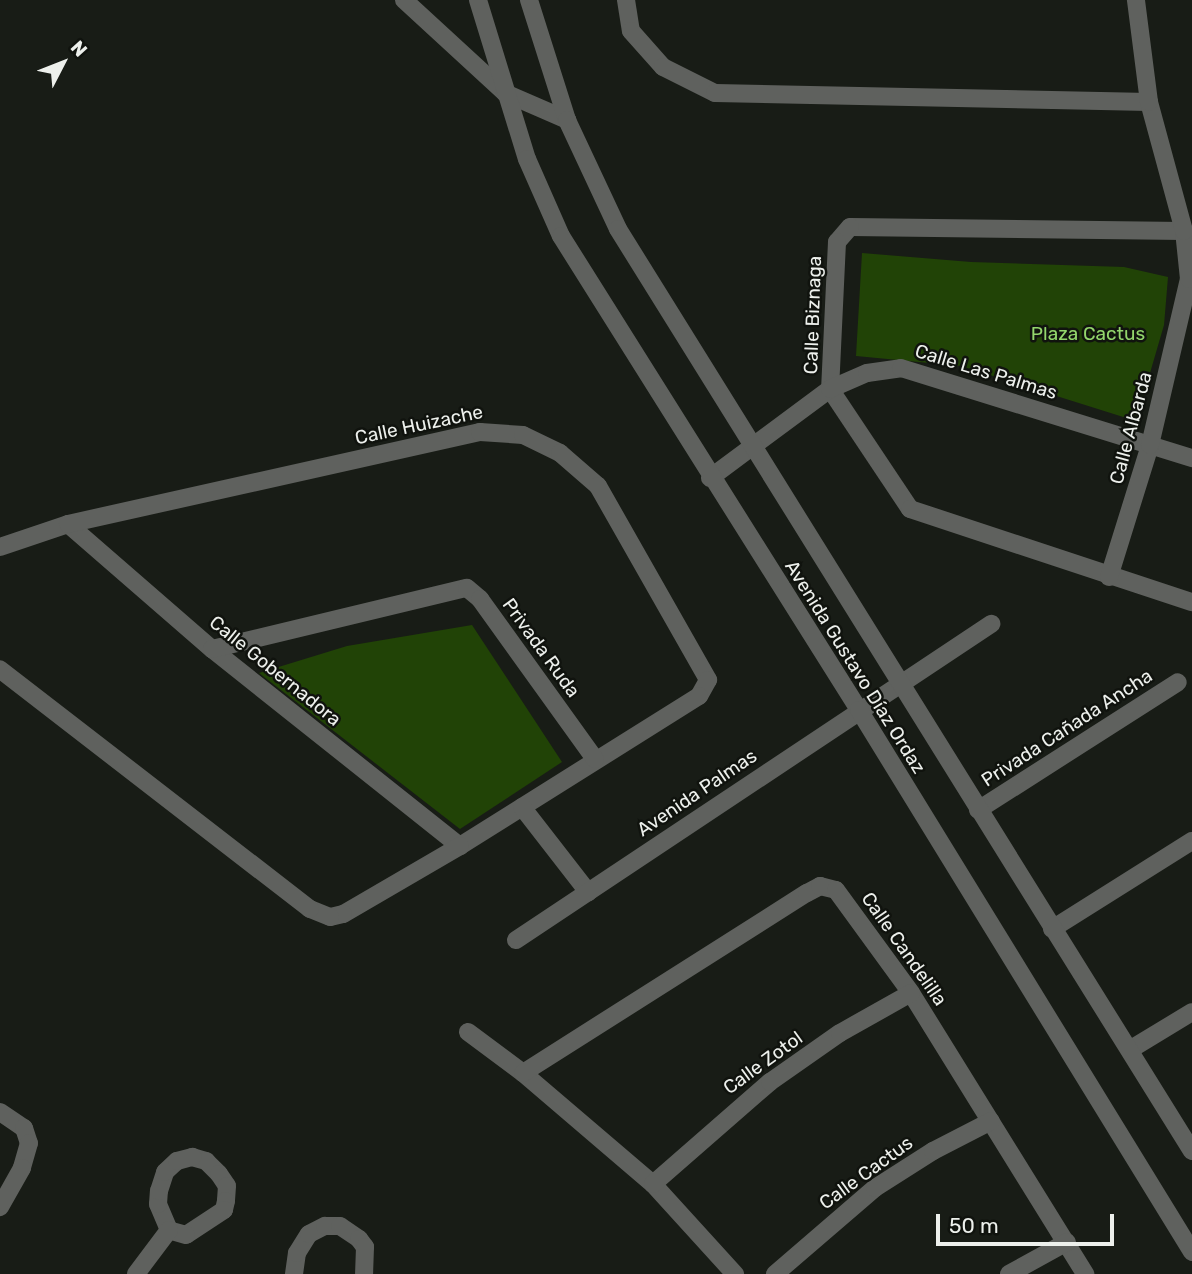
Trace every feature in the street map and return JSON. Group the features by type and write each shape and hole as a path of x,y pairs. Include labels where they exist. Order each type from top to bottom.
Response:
{"street":[{"path":"404,0 505,93 567,120"},
{"name":"Avenida Gustavo Díaz Ordaz","path":"478,0 527,159 561,236 710,478 859,710 1192,1252"},
{"name":"Avenida Gustavo Díaz Ordaz","path":"528,0 567,120 618,229 754,443 978,810 1131,1049 1192,1151"},
{"path":"626,0 631,31 663,67 715,93 1149,102"},
{"name":"Calle Albarda","path":"1109,577 1150,445 1187,296 1184,231 1149,102 1136,0"},
{"name":"Calle Biznaga","path":"1184,231 850,227 837,243 830,389 910,509 1109,577 1192,602"},
{"name":"Calle Las Palmas","path":"710,478 830,389 883,369 918,370 1192,458"},
{"name":"Calle Huizache","path":"0,547 68,524 480,432 523,435 561,453 598,486 704,670 707,686 699,696 595,760"},
{"name":"Calle Gobernadora","path":"68,524 212,649 460,846"},
{"name":"Privada Ruda","path":"212,649 458,587 473,592 595,760"},
{"name":"Avenida Palmas","path":"516,940 991,624"},
{"path":"0,669 310,909 330,917 343,914 460,846 595,760"},
{"name":"Privada Cañada Ancha","path":"978,810 1178,682"},
{"path":"522,807 588,892"},
{"path":"1052,929 1192,841"},
{"name":"Calle Candelilla","path":"523,1073 820,886 841,894 911,993 1085,1274"},
{"name":"Calle Zotol","path":"653,1184 770,1082 840,1033 911,993"},
{"path":"1131,1049 1192,1012"},
{"path":"468,1032 523,1073 653,1184 735,1274"},
{"path":"0,1112 24,1128 29,1143 22,1168 0,1206"},
{"name":"Calle Cactus","path":"775,1274 875,1188 933,1150 991,1121"},
{"path":"192,1157 206,1161 227,1186 224,1210 186,1235 169,1230 158,1204 165,1171 177,1161 192,1157"},
{"path":"294,1274 297,1253 309,1234 325,1226 340,1226 359,1239 365,1247 364,1274"},
{"path":"136,1274 169,1230"},
{"path":"1009,1274 1066,1242"}],"green space":[{"name":"Plaza Cactus","path":"862,253 971,262 1124,267 1168,277 1164,325 1136,421 961,366 856,356"},
{"path":"472,625 562,762 460,829 259,673 347,646"}]}
